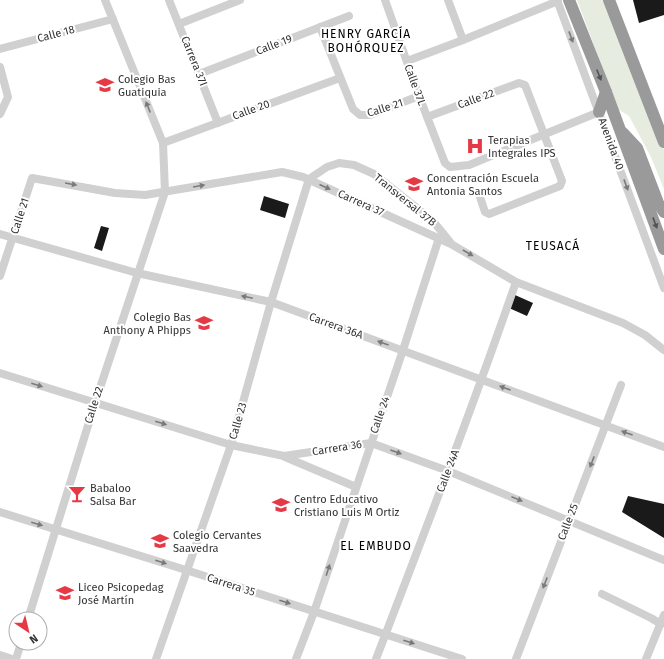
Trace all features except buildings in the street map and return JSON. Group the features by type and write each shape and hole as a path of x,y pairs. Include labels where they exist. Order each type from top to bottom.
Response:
{"highway":[{"name":"Avenida 40","path":"561,0 606,92 664,249"},
{"path":"609,0 664,142"},
{"path":"599,112 606,92"},
{"path":"619,130 637,148 658,203 664,212"}],"street":[{"path":"105,0 163,143 165,192"},
{"name":"Carrera 37I","path":"170,0 218,123"},
{"path":"179,24 240,0"},
{"name":"Calle 37L","path":"386,0 419,96 445,164 450,167 470,165 545,134"},
{"path":"448,0 463,40"},
{"path":"407,61 561,0"},
{"name":"Avenida 40","path":"561,0 599,112 664,288"},
{"name":"Calle 19","path":"199,74 349,16"},
{"name":"Calle 18","path":"0,49 113,18"},
{"path":"320,27 340,78"},
{"path":"0,67 8,98 0,114"},
{"name":"Calle 20","path":"163,143 340,78"},
{"name":"Calle 21","path":"340,78 353,110 360,115 370,115 419,96"},
{"name":"Calle 22","path":"427,117 519,83 525,85 545,134"},
{"path":"480,197 486,212 489,214 560,186 562,181 545,134 599,112"},
{"name":"Transversal 37B","path":"309,179 327,167 339,163 354,165 374,174 433,221 451,244"},
{"name":"Carrera 37","path":"32,178 125,194 145,195 275,173 296,174 439,238 516,282 623,323 644,335 664,350"},
{"name":"Calle 21","path":"0,276 32,178"},
{"name":"Calle 23","path":"156,659 231,445 271,302 309,179"},
{"name":"Calle 22","path":"30,611 95,403 165,192"},
{"name":"Carrera 36A","path":"0,234 138,273 271,302 664,446"},
{"name":"Calle 24","path":"296,659 314,612 403,350 439,238"},
{"name":"Calle 24A","path":"376,659 482,380 516,282"},
{"name":"Carrera 36","path":"0,373 231,445 284,456 371,443 448,471 664,560"},
{"name":"Calle 25","path":"516,659 621,385"},
{"path":"284,456 356,487"},
{"name":"Carrera 35","path":"0,512 462,659"},
{"path":"602,594 661,624"},
{"path":"646,659 664,615"},
{"path":"0,655 12,659"}],"shaded area":[{"path":"577,0 604,0 664,150 664,189 651,157 629,116 618,109"}],"place":[{"name":"Colegio Bas Guatiquia","path":"105,85"},
{"name":"Terapias Integrales IPS","path":"475,146"},
{"name":"Concentración Escuela Antonia Santos","path":"414,184"},
{"name":"Colegio Bas Anthony A Phipps","path":"204,323"},
{"name":"Babaloo Salsa Bar","path":"77,494"},
{"name":"Centro Educativo Cristiano Luis M Ortiz","path":"281,505"},
{"name":"Colegio Cervantes Saavedra","path":"160,541"},
{"name":"Liceo Psicopedag José Martín","path":"65,593"}],"district":[{"name":"HENRY GARCÍA BOHÓRQUEZ","path":"366,41"},
{"name":"TEUSACÁ","path":"553,246"},
{"name":"EL EMBUDO","path":"376,546"}]}
